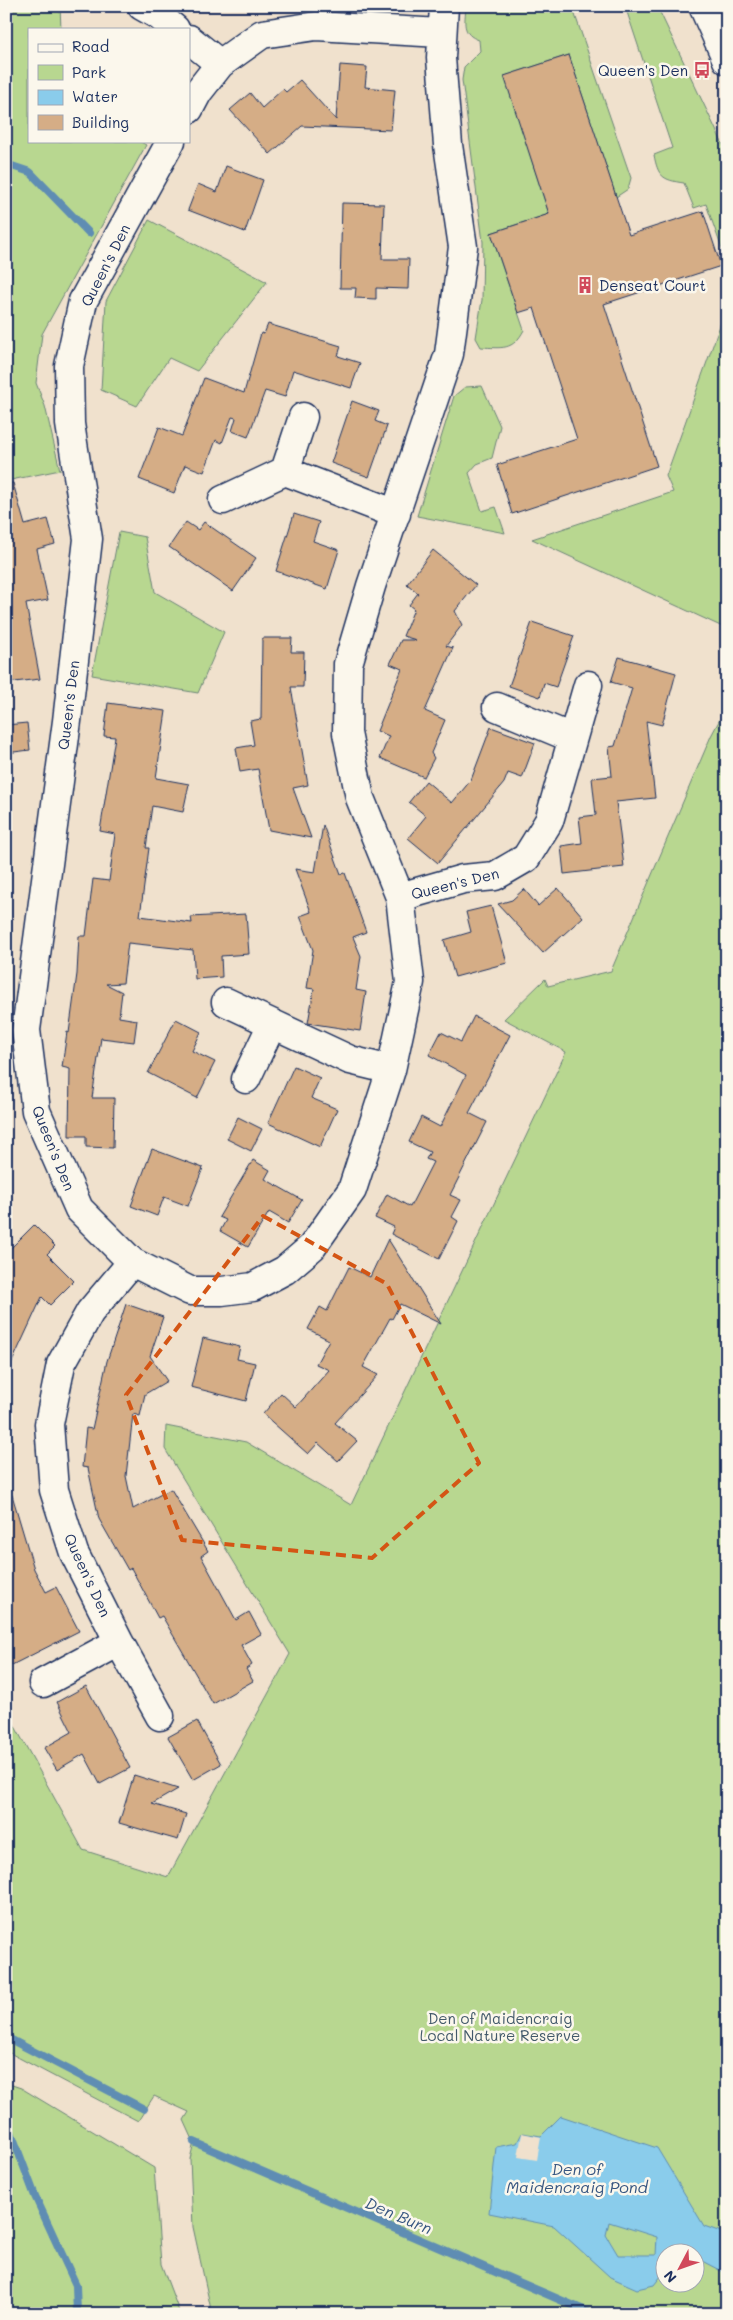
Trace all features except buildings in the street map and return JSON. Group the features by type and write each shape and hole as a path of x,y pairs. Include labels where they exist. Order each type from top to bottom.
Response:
{"street":[{"name":"Queen's Den","path":"170,142 83,301 69,366 70,424 88,538 67,721 26,1030 36,1111 80,1209 132,1262 190,1291 222,1291 253,1287 284,1270 312,1247 352,1190 391,1070 410,982 400,897 360,798 347,734 348,664 371,586 449,354 463,247 448,145 441,58 444,6"},
{"path":"703,6 727,60"},
{"path":"190,108 198,92 220,64 262,34 316,26 441,33"},
{"path":"190,40 220,64"},
{"path":"285,471 303,417"},
{"path":"223,500 285,471 396,514"},
{"name":"Queen's Den","path":"400,897 463,878 495,876 526,858 549,821 588,685"},
{"path":"497,707 572,738"},
{"path":"226,1002 350,1060 391,1070"},
{"path":"246,1079 272,1024"},
{"name":"Queen's Den","path":"132,1262 90,1312 61,1364 49,1424 54,1490 74,1553 119,1642 160,1716"},
{"path":"43,1683 119,1642"}],"highlighted area":[{"path":"263,1216 387,1284 479,1463 372,1558 182,1540 126,1395"}],"green space":[{"path":"6,6 60,6 61,28 28,28 28,142 141,142 146,145 42,334 36,383 45,406 60,470 6,481"},
{"path":"466,6 572,6 631,178 628,189 616,197 569,55 505,76 549,214 491,233 524,330 516,342 501,348 481,347 476,338 482,300 483,242 462,80 464,67 480,51 479,40 469,34 465,27"},
{"path":"625,6 657,6 727,153 727,263 706,204 694,208 684,183 662,176 657,168 654,155 672,148"},
{"path":"149,220 267,282 197,371 169,358 137,406 101,390 106,301"},
{"path":"727,306 727,629 532,539 673,492 666,476"},
{"path":"482,386 500,426 492,458 477,464 469,473 482,511 496,507 505,533 417,516 454,396 465,387"},
{"path":"119,532 145,537 155,592 224,632 198,693 92,675"},
{"name":"Den of Maidencraig Local Nature Reserve","path":"727,706 727,2314 212,2314 193,2227 190,2159 194,2142 184,2120 189,2112 154,2096 138,2121 6,2051 6,1710 83,1850 168,1877 290,1654 165,1449 166,1426 246,1442 351,1505 566,1052 504,1019 545,979 548,986 611,971 711,736"},
{"path":"6,2083 21,2088 154,2168 161,2264 180,2314 6,2314"}],"water":[{"name":"Den of Maidencraig Pond","path":"561,2116 657,2148 704,2226 727,2234 727,2274 706,2263 706,2242 657,2242 657,2237 609,2222 606,2235 618,2255 656,2255 656,2282 654,2285 637,2289 610,2277 554,2226 489,2213 496,2147 517,2143 522,2133 541,2136"}],"pier":[{"path":"522,2133 541,2137 537,2160 518,2157"}],"waterway":[{"path":"6,164 30,172 89,233"},
{"name":"Den Burn","path":"6,2037 144,2109"},
{"path":"6,2119 35,2196 76,2285 77,2314"},
{"name":"Den Burn","path":"194,2142 593,2314"}],"place":[{"name":"Queen's Den","path":"702,70"},
{"name":"Denseat Court","path":"585,285"}]}
